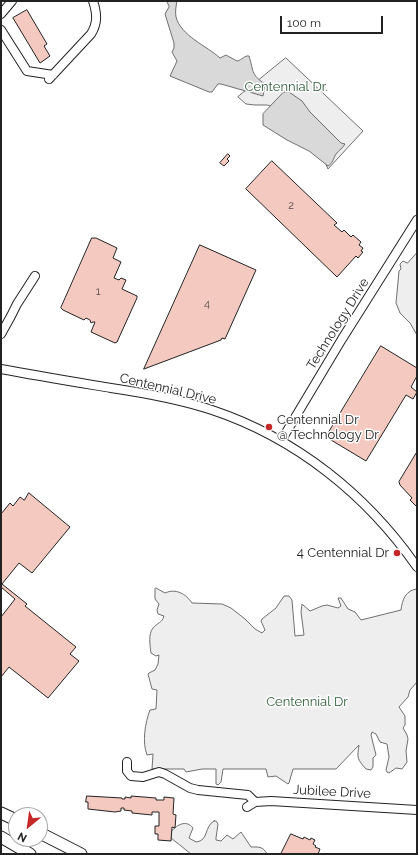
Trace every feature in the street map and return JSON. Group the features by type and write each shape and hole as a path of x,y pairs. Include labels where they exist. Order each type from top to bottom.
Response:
{"highway":[{"path":"1,837 30,854"},
{"path":"48,837 81,854"}],"street":[{"path":"1,14 12,1"},
{"path":"1,30 27,70 51,77 94,29 97,17 93,1"},
{"name":"Technology Drive","path":"281,442 342,339 417,220"},
{"path":"1,334 12,316 17,304 35,276"},
{"name":"Centennial Drive","path":"1,369 148,394 184,402 212,410 232,418 281,442 315,463 354,494 393,535 417,567"},
{"path":"127,762 127,771 130,776 143,778 159,772 190,788 248,795 255,802 247,807"},
{"name":"Jubilee Drive","path":"255,802 288,801 417,810"}],"green space":[{"name":"Centennial Dr.","path":"286,58 363,131 328,169 322,155 278,108 267,105 246,104 238,97"},
{"path":"417,253 417,335 410,323 400,313 396,303 399,271 401,269 400,264 403,261 407,263"},
{"name":"Centennial Dr","path":"156,588 165,593 173,591 180,593 187,597 192,603 222,604 231,608 255,629 262,633 265,630 261,621 262,619 276,608 284,596 289,596 292,600 295,636 304,635 301,612 302,604 310,611 327,605 338,608 341,606 338,598 341,598 348,609 355,612 361,620 401,610 402,603 407,593 417,589 417,682 410,690 408,697 399,707 405,716 405,725 403,728 408,739 406,751 407,762 402,769 396,768 389,773 387,772 386,770 389,757 387,744 380,742 376,734 372,732 371,735 376,755 373,758 373,767 371,770 366,769 359,760 359,745 336,769 293,769 288,784 276,776 268,777 266,769 223,769 221,782 218,785 216,784 216,769 202,769 186,772 184,769 152,769 153,754 147,755 145,750 145,732 150,710 156,709 157,690 152,689 148,674 155,670 158,664 159,655 156,656 151,653 150,636 151,630 161,622 164,616 158,614 157,610 159,604 155,599"},
{"path":"214,821 218,824 216,840 221,841 227,835 233,839 241,832 251,847 262,848 267,854 191,854 171,838 170,833 172,830 181,824 187,824 193,828 189,838 196,842 200,841 205,836 211,823"}],"shaded area":[{"path":"167,1 177,1 176,17 183,30 220,58 226,55 237,61 249,56 255,75 265,84 263,96 221,84 218,84 212,92 209,92 170,76 177,61 172,52 174,43 165,14 169,7"},
{"path":"284,92 289,92 302,101 310,112 341,143 345,144 336,154 330,165 328,166 309,151 287,140 263,125 263,114"}],"building":[{"path":"27,10 47,44 44,46 50,56 40,63 13,18"},
{"path":"228,154 230,156 227,159 229,161 224,166 220,163"},
{"path":"272,161 337,223 334,225 342,232 344,230 351,237 353,235 361,242 359,245 363,248 361,251 363,252 358,258 356,256 337,277 246,189"},
{"path":"92,238 96,238 117,248 113,258 121,262 114,278 126,280 122,289 137,296 117,342 115,343 91,332 95,322 91,323 90,320 86,318 84,320 61,308"},
{"path":"200,245 256,270 225,339 222,338 221,340 144,369"},
{"path":"381,346 417,368 417,376 411,387 417,392 413,399 406,395 366,461 326,437"},
{"path":"417,452 417,507 410,500 412,498 399,482"},
{"path":"29,493 70,527 32,573 19,563 2,584 27,604 25,606 76,647 70,654 79,661 48,698 9,667 1,677 1,617 15,599 1,587 1,514 10,503 13,506 20,497 24,500"},
{"path":"87,796 125,799 125,797 131,798 131,796 156,798 156,800 164,800 164,797 174,798 173,814 176,815 175,828 172,827 171,841 158,840 158,834 155,834 155,826 159,826 159,812 152,812 152,815 132,813 132,811 124,810 124,808 121,808 121,811 115,812 88,809 88,802 86,802"},
{"path":"291,834 303,839 304,837 310,840 311,838 315,840 313,844 316,846 315,847 320,849 318,854 281,854"}],"place":[{"name":"Centennial Dr @ Technology Dr","path":"269,427"},
{"name":"4 Centennial Dr","path":"397,553"}]}
